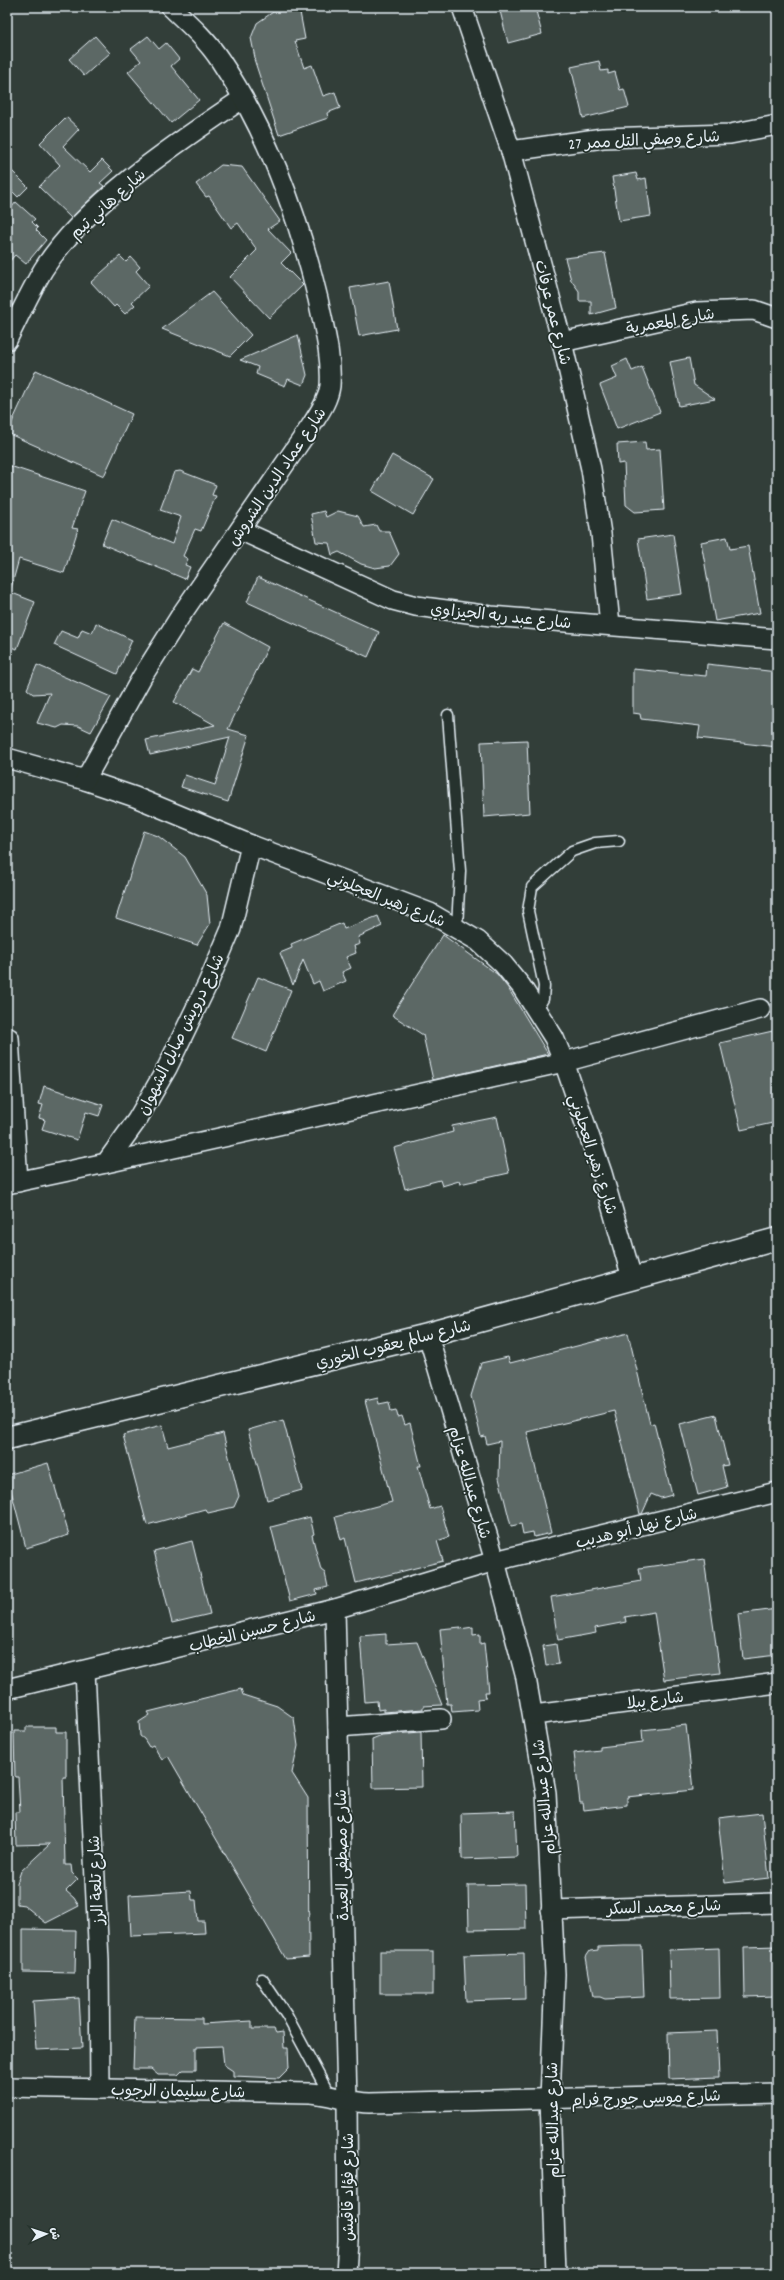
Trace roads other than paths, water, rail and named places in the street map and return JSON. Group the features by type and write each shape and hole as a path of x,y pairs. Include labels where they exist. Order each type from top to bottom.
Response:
{"street":[{"name":"شارع عماد الدين الشروش","path":"85,780 142,677 181,615 325,403 330,387 330,366 327,338 296,214 265,140 219,59 194,30 171,7"},
{"name":"شارع عمر عرفات","path":"462,7 511,151 562,342 590,469 601,534 610,625"},
{"name":"شارع هاني تيم","path":"7,340 44,269 66,240 95,210 137,174 187,136 242,99"},
{"name":"شارع وصفي التل ممر 27","path":"511,151 603,138 730,134 777,126"},
{"name":"شارع المعمرية","path":"562,342 696,312 754,310 777,318"},
{"name":"شارع عبد ربه الجيزاوي","path":"240,530 392,600 416,606 491,616 777,639"},
{"name":"شارع زهير العجلوني","path":"7,758 85,780 135,797 251,845 405,902 458,927 478,941 503,964 537,1009 564,1062 602,1173 632,1278"},
{"name":"شارع درويش صايل الشهوان","path":"106,1163 137,1120 167,1068 208,983 231,929 251,845"},
{"path":"9,1038 12,1183 564,1062 760,1009"},
{"name":"شارع سالم يعقوب الخوري","path":"7,1438 428,1335 777,1239"},
{"name":"شارع عبدالله عزام","path":"428,1335 495,1561 534,1715 546,1793 555,1974 550,2099 556,2273"},
{"name":"شارع نهار أبو هديب","path":"495,1561 777,1492"},
{"name":"شارع حسين الخطاب","path":"7,1689 335,1609 495,1561"},
{"name":"شارع مصطفى العيدة","path":"335,1609 347,2101"},
{"name":"شارع تلعة الرز","path":"85,1671 99,1961 100,2089"},
{"name":"شارع يبلا","path":"534,1715 777,1683"},
{"path":"338,1727 440,1720"},
{"name":"شارع محمد السكر","path":"551,1910 777,1903"},
{"name":"شارع سليمان الرجوب","path":"7,2087 329,2094 347,2101"},
{"name":"شارع موسى جورج فرام","path":"347,2101 370,2103 777,2093"},
{"name":"شارع فؤاد قاقيش","path":"346,2273 348,2241 347,2101"}],"lane":[{"path":"448,715 460,871 458,927"},
{"path":"537,1009 543,999 544,986 528,911 532,888 572,850 595,844 619,841"},
{"path":"262,1979 287,2016 329,2094"}]}
